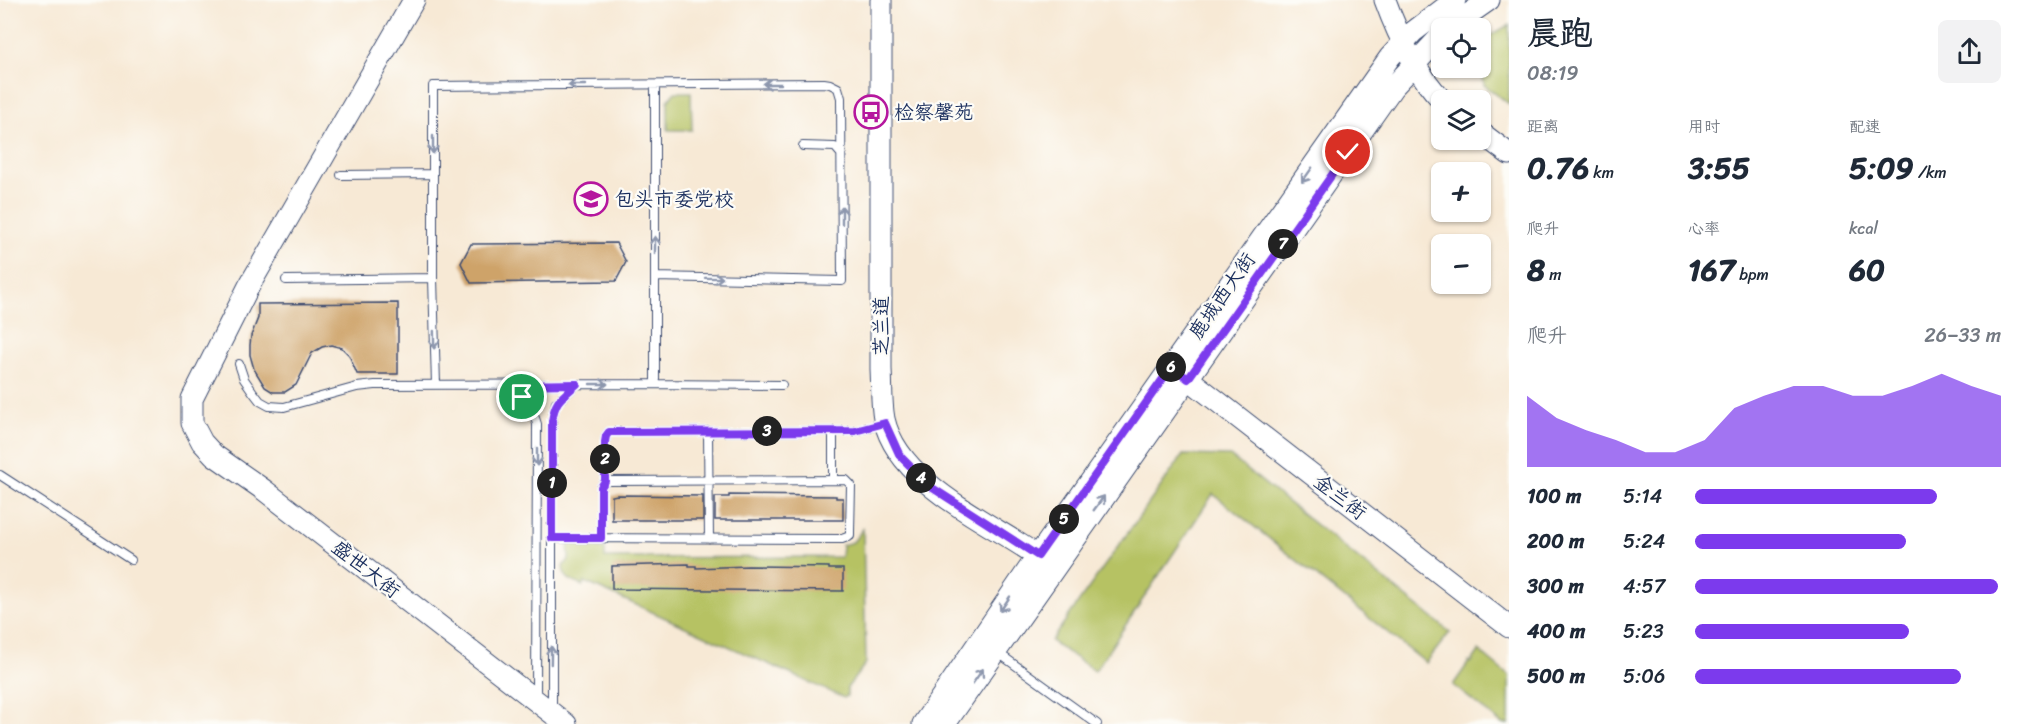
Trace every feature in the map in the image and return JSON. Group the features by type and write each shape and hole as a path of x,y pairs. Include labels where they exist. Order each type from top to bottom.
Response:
{"street":[{"name":"盛世大街","path":"414,0 249,286 192,399 192,423 202,442 214,455 264,490 551,713"},
{"name":"芝兰道","path":"881,0 882,405 885,423 900,456 931,487 1046,562"},
{"path":"1386,0 1403,42 1423,78 1433,90"},
{"name":"鹿城西大街","path":"1180,373 1390,57 1413,32 1455,0"},
{"path":"1463,18 1489,0"},
{"name":"鹿城西大街","path":"923,724 1046,562 1180,373 1393,87 1431,46"},
{"path":"1491,140 1509,154"},
{"name":"金兰街","path":"1180,373 1509,627"},
{"name":"鹿城西大街","path":"945,724 996,651 1046,562"}],"lane":[{"path":"436,385 433,278 433,86 824,83 838,88 841,98 842,281 655,277"},
{"path":"655,85 656,384"},
{"path":"803,146 835,147 842,155"},
{"path":"341,175 433,174"},
{"path":"286,280 433,278"},
{"path":"239,364 244,379 260,402 269,406 284,407 357,387 577,384 782,385"},
{"path":"551,713 552,421 554,409 561,396 577,384"},
{"path":"514,385 517,393 532,409 537,424 551,713"},
{"path":"601,538 601,487 605,481 605,442 609,432 855,431 885,423"},
{"path":"708,431 709,539"},
{"path":"832,431 833,480"},
{"path":"0,475 131,560"},
{"path":"552,538 848,538 850,532 851,485 846,480 605,481"},
{"path":"996,651 1097,724"}],"green space":[{"path":"1509,25 1509,104 1484,85 1483,78 1491,78 1491,35"},
{"path":"675,92 691,92 692,130 668,130 668,101"},
{"path":"1183,455 1230,456 1450,632 1426,663 1213,494 1095,671 1051,641"},
{"path":"863,529 866,663 847,688 847,696 844,698 585,582 583,586 575,583 566,577 563,570 563,566 569,560 568,542 605,549 605,558 841,557 842,545 853,542"},
{"path":"1479,651 1509,676 1509,724 1502,724 1453,685"}],"building":[{"path":"616,243 626,262 616,281 471,283 461,263 471,244"},
{"path":"398,303 398,374 357,374 349,355 342,348 331,345 312,353 296,385 285,392 273,392 265,387 254,369 250,345 258,318 258,304"},
{"path":"729,495 836,496 836,498 843,498 843,520 715,520 715,497 729,497"},
{"path":"612,496 703,496 703,520 612,520"},
{"path":"689,564 696,568 748,566 843,569 843,591 612,589 612,566"}],"place":[{"name":"检察馨苑","path":"871,112"},
{"name":"包头市委党校","path":"591,199"}],"route":[{"path":"522,397 517,393 514,385 577,384 556,402 552,421 552,538 601,538 601,487 605,481 605,442 609,432 855,431 885,423 900,456 931,487 1038,556 1172,366 1188,379 1348,152"}]}
